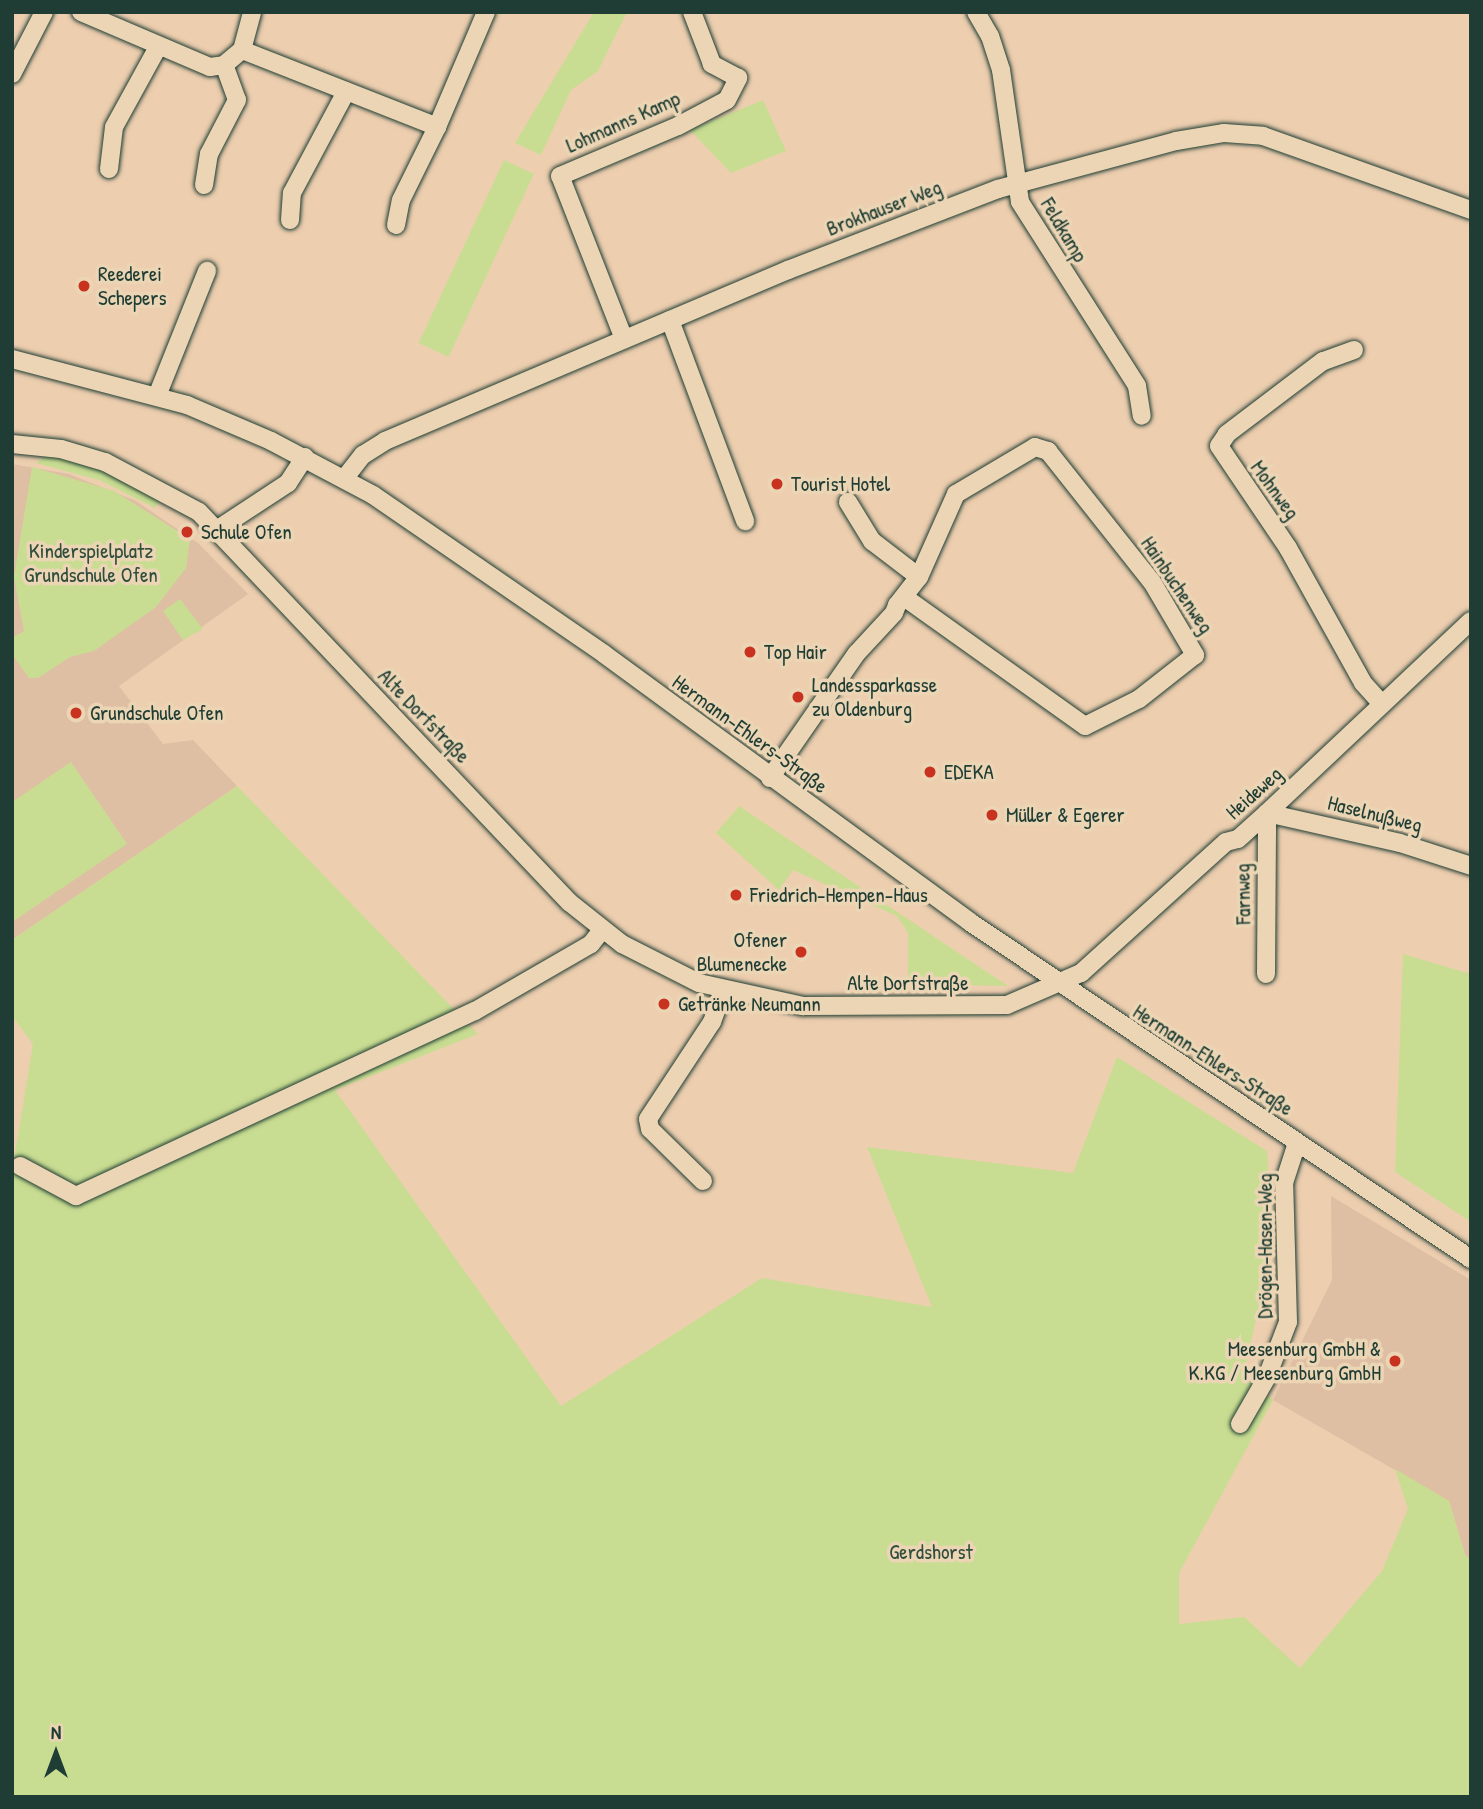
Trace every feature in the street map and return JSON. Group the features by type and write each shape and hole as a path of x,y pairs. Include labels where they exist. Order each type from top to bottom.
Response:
{"street":[{"path":"12,74 44,12"},
{"path":"81,12 203,66 224,65 242,50 252,12"},
{"path":"396,225 401,200 437,127 486,12"},
{"name":"Lohmanns Kamp","path":"624,339 559,176 678,126 727,100 738,78 712,64 692,12"},
{"name":"Feldkamp","path":"976,12 990,36 1001,70 1015,184 1027,218 1137,386 1142,416"},
{"path":"109,169 114,127 158,47"},
{"path":"242,50 437,127"},
{"path":"204,185 209,154 237,100 224,65"},
{"path":"290,220 292,193 346,92"},
{"name":"Brokhauser Weg","path":"344,479 363,455 384,441 788,270 1015,184 1204,134 1243,133 1273,138 1471,210"},
{"path":"157,396 206,271"},
{"path":"670,320 745,521"},
{"name":"Mohnweg","path":"1354,350 1323,361 1227,434 1219,446 1288,548 1363,683 1382,704"},
{"name":"Hermann-Ehlers-Straße","path":"12,359 157,396 305,457 344,479 434,535 1058,984 1471,1259"},
{"name":"Alte Dorfstraße","path":"12,444 61,449 105,461 166,491 218,529 236,554 569,902 602,930 674,973 723,991 803,1006 1007,1005 1058,984"},
{"name":"Hainbuchenweg","path":"771,778 852,660 919,577 957,494 996,467 1042,447 1152,582 1195,655 1139,699 1085,726 904,597"},
{"path":"218,529 288,483 305,457"},
{"path":"848,502 872,541 919,577"},
{"name":"Heideweg","path":"1058,984 1081,973 1218,849 1238,839 1471,621"},
{"name":"Haselnußweg","path":"1267,813 1400,843 1471,866"},
{"name":"Farnweg","path":"1266,974 1267,813"},
{"path":"20,1166 76,1196 475,1012 591,944 602,930"},
{"path":"703,1181 650,1129 648,1119 712,1022 723,991"},
{"name":"Drögen-Hasen-Weg","path":"1240,1423 1267,1377 1288,1322 1284,1183 1297,1143"}],"shaded area":[{"name":"Grundschule Ofen","path":"12,464 69,474 136,501 198,543 248,594 119,686 163,744 193,740 237,786 12,940"},
{"path":"1331,1196 1471,1280 1471,1560 1465,1555 1449,1501 1273,1400 1332,1280"}],"green space":[{"path":"594,12 627,12 598,71 571,90 541,155 515,143"},
{"path":"763,100 786,151 731,173 690,130"},
{"path":"504,160 534,174 449,357 419,343"},
{"path":"48,454 88,463 162,498 155,508 99,480 36,463"},
{"name":"Kinderspielplatz Grundschule Ofen","path":"32,467 114,491 190,539 186,568 156,607 94,651 70,657 38,678 29,678 12,654 12,638 24,631 14,577"},
{"path":"180,599 203,629 183,640 163,611"},
{"path":"71,762 127,844 12,922 12,802"},
{"name":"Gerdshorst","path":"237,786 478,1034 335,1090 561,1406 762,1278 932,1307 867,1147 1073,1173 1117,1057 1267,1151 1273,1245 1243,1377 1273,1400 1179,1573 1179,1624 1244,1617 1300,1668 1382,1571 1408,1509 1395,1469 1449,1501 1465,1555 1471,1560 1471,1797 12,1797 12,1172 33,1044 12,1016 12,940"},
{"path":"739,806 1008,986 908,984 908,933 897,916 793,870 779,890 716,833"},
{"path":"1403,954 1471,974 1471,1222 1395,1172"}],"place":[{"name":"Reederei Schepers","path":"84,286"},
{"name":"Tourist Hotel","path":"777,484"},
{"name":"Schule Ofen","path":"187,532"},
{"name":"Top Hair","path":"750,652"},
{"name":"Landessparkasse zu Oldenburg","path":"798,697"},
{"name":"Grundschule Ofen","path":"76,713"},
{"name":"EDEKA","path":"930,772"},
{"name":"Müller & Egerer","path":"992,815"},
{"name":"Friedrich-Hempen-Haus","path":"736,895"},
{"name":"Ofener Blumenecke","path":"801,952"},
{"name":"Getränke Neumann","path":"664,1004"},
{"name":"Meesenburg GmbH & K.KG / Meesenburg GmbH","path":"1395,1361"}]}
